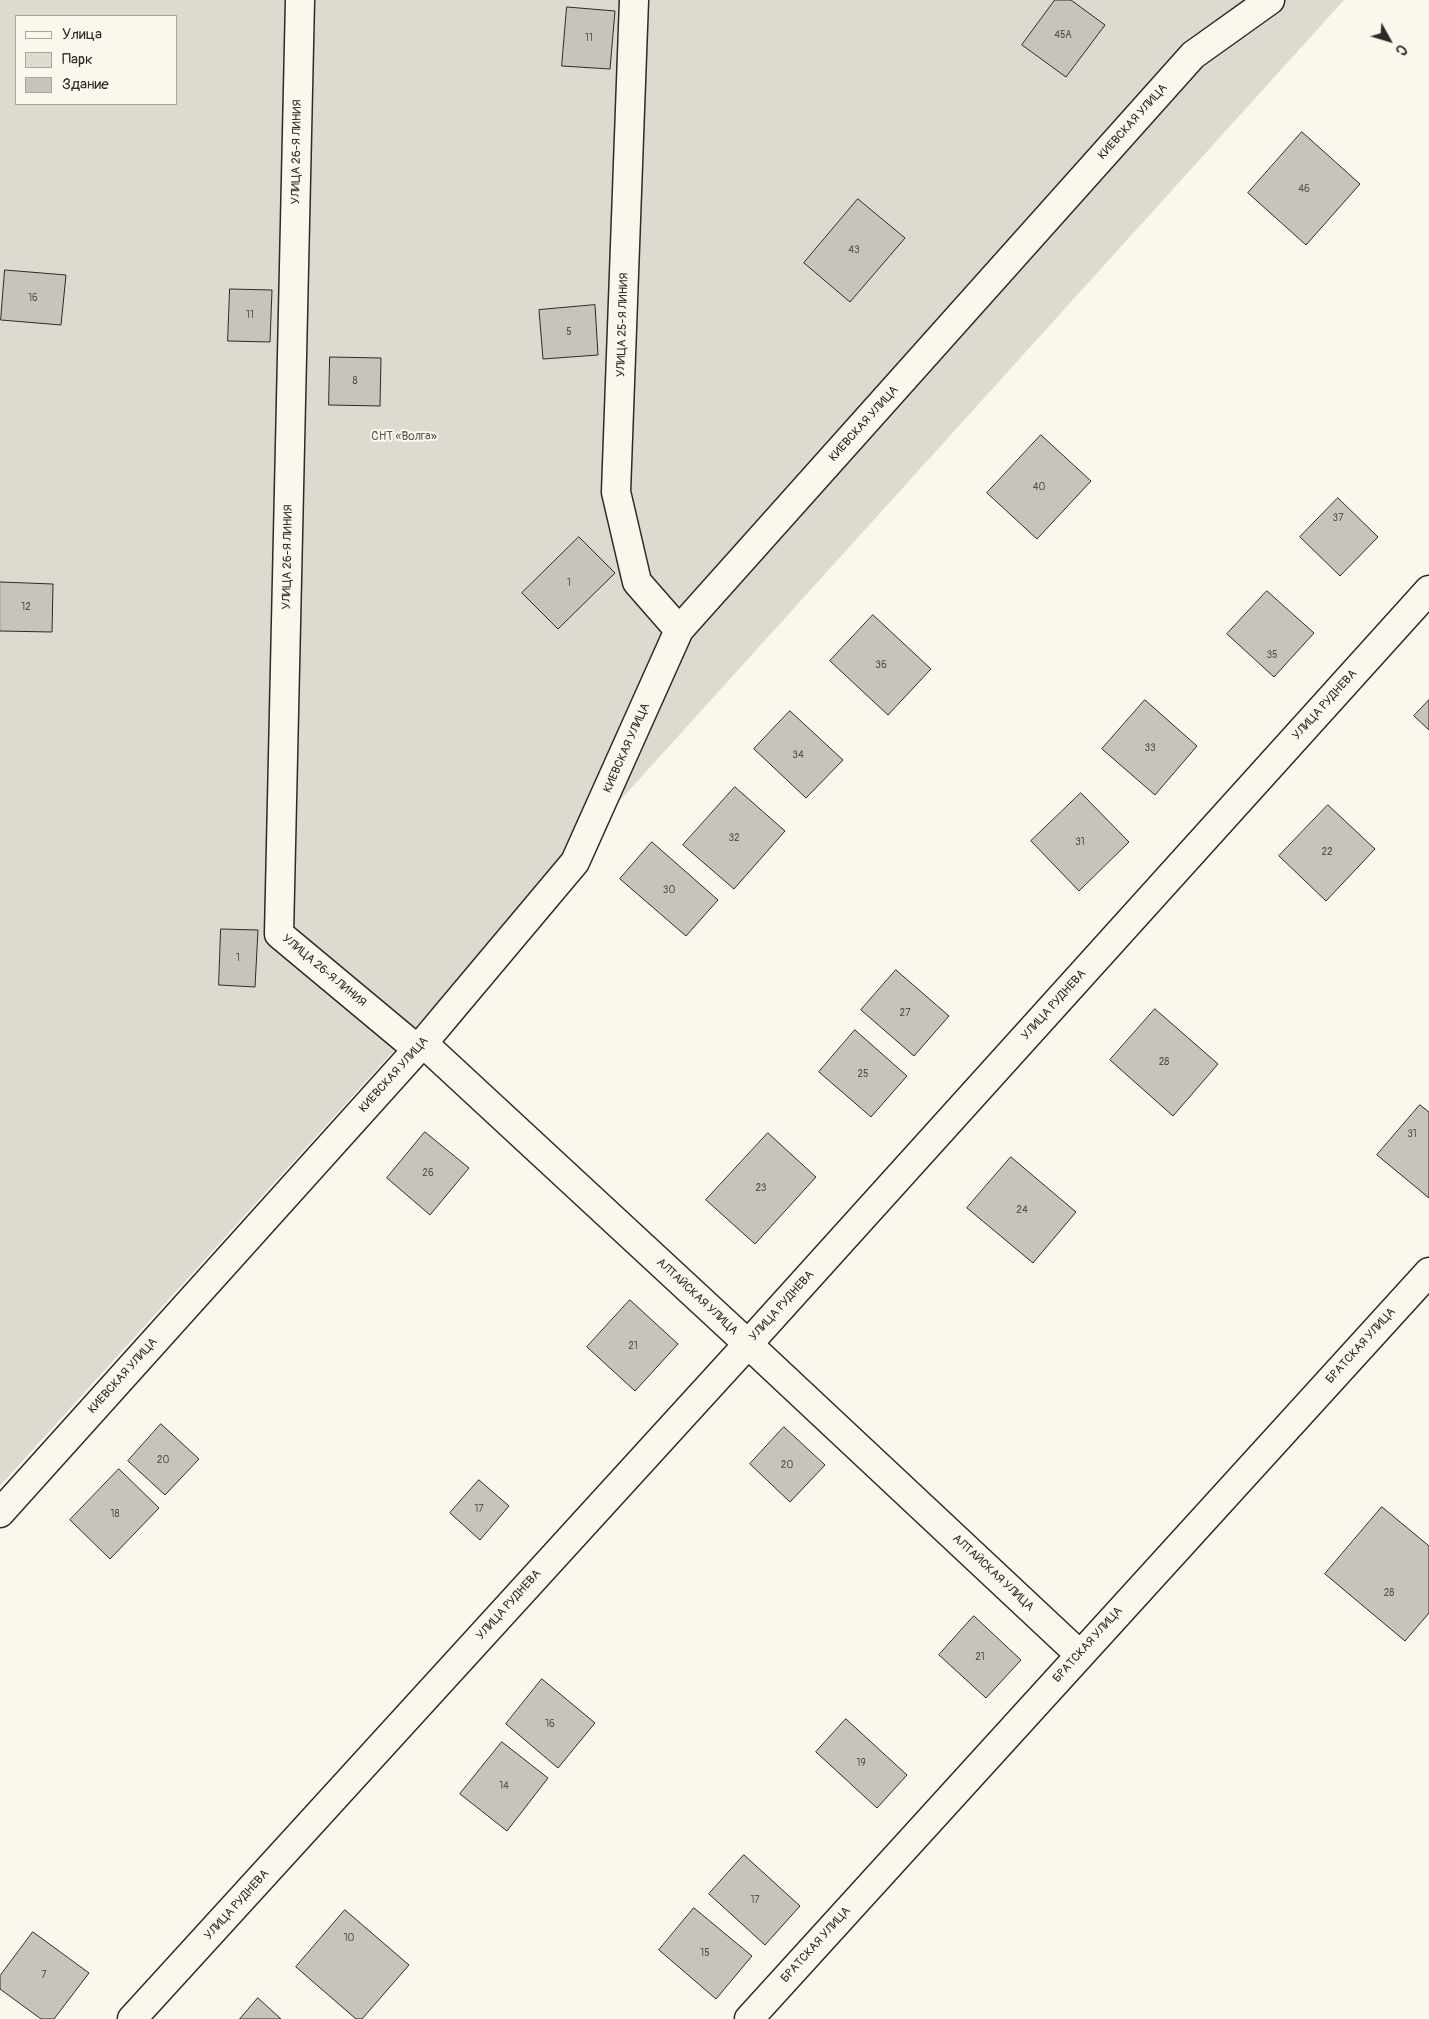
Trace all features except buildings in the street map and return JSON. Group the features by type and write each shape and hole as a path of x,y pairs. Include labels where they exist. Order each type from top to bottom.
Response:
{"street":[{"name":"УЛИЦА 26-Я ЛИНИЯ","path":"300,0 279,934 420,1046"},
{"name":"УЛИЦА 25-Я ЛИНИЯ","path":"634,0 616,492 636,582 679,630"},
{"name":"КИЕВСКАЯ УЛИЦА","path":"0,1513 420,1046 575,862 679,630 1193,55 1270,0"},
{"name":"УЛИЦА РУДНЕВА","path":"132,2019 748,1344 1429,590"},
{"name":"АЛТАЙСКАЯ УЛИЦА","path":"420,1046 748,1344 1079,1654"},
{"name":"БРАТСКАЯ УЛИЦА","path":"749,2019 1079,1654 1429,1272"}],"green space":[{"name":"СНТ «Волга»","path":"0,0 1344,0 0,1486"}]}
